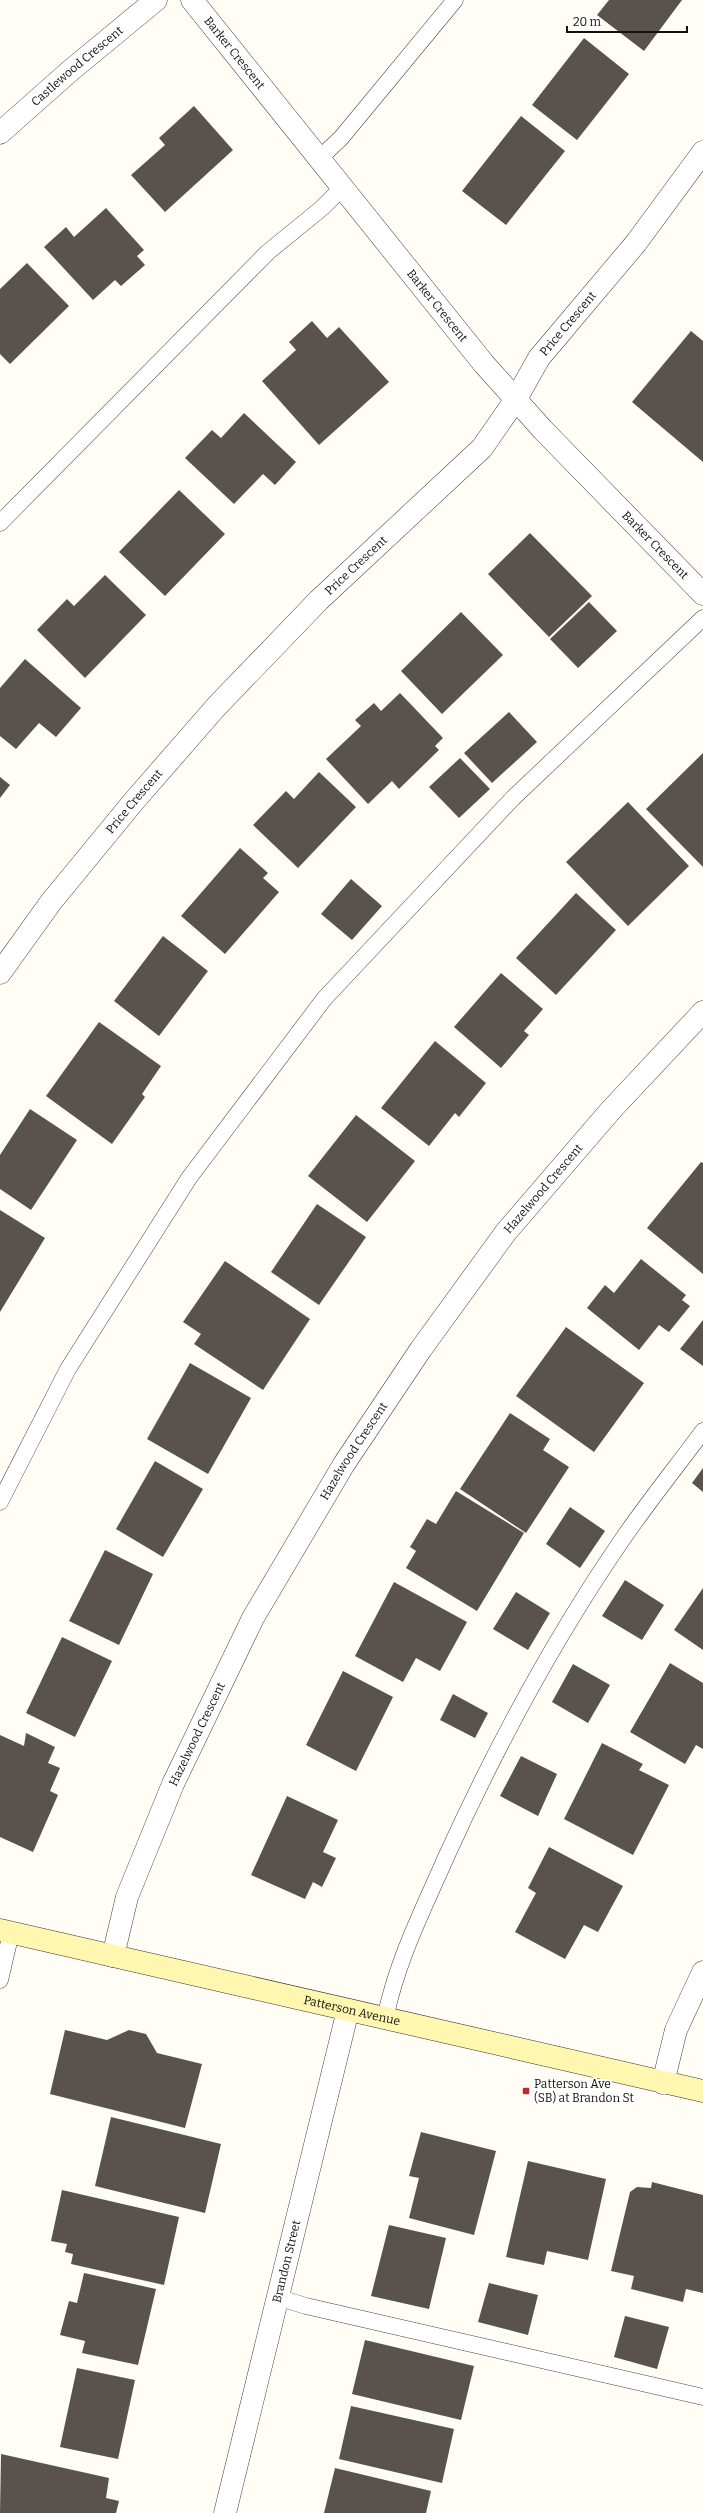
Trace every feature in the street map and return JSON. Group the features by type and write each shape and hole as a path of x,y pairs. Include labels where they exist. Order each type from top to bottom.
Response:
{"street":[{"name":"Castlewood Crescent","path":"0,133 70,71 156,0"},
{"name":"Barker Crescent","path":"192,0 320,158 341,189 484,364 547,434 701,587"},
{"name":"Price Crescent","path":"0,973 51,902 134,801 216,708 319,600 482,448 516,399 539,358 636,243 703,152"},
{"name":"Hazelwood Crescent","path":"113,1956 127,1897 173,1784 253,1618 344,1464 421,1349 506,1232 611,1110 703,1012"},
{"name":"Patterson Avenue","path":"6,1931 703,2091"},
{"path":"663,2083 676,2030 703,1972"},
{"name":"Brandon Street","path":"225,2513 348,2010"}],"lane":[{"path":"320,158 341,138 455,0"},
{"path":"0,523 268,252 322,208 341,189"},
{"path":"0,1502 68,1369 189,1178 324,1000 513,798 703,618"},
{"path":"385,2019 393,1981 416,1924 479,1786 539,1674 624,1537 703,1431"},
{"path":"0,1980 6,1931"},
{"path":"277,2297 306,2306 703,2397"}],"building":[{"path":"609,0 682,0 644,51 597,15"},
{"path":"584,38 629,74 577,140 532,105"},
{"path":"194,106 233,150 165,212 131,175 165,145 159,138"},
{"path":"521,116 565,151 506,225 462,191"},
{"path":"106,208 144,250 137,256 145,265 121,286 115,280 93,300 44,247 66,227 74,237"},
{"path":"27,263 69,306 10,364 0,354 0,289"},
{"path":"312,321 327,338 339,327 389,382 319,445 262,381 296,350 289,342"},
{"path":"691,331 703,341 703,462 632,402"},
{"path":"244,413 296,462 275,485 263,474 234,504 185,458 212,430 221,438"},
{"path":"179,490 225,534 165,596 119,552"},
{"path":"530,533 592,596 549,637 488,574"},
{"path":"105,575 146,615 85,678 37,630 67,599 74,606"},
{"path":"589,602 617,631 578,668 550,639"},
{"path":"461,612 503,655 442,714 401,671"},
{"path":"25,659 81,708 56,737 39,723 16,749 0,736 0,688"},
{"path":"400,693 443,738 435,746 439,750 399,789 392,781 368,804 326,759 361,726 355,720 374,703 381,711"},
{"path":"509,712 537,742 492,783 464,753"},
{"path":"703,753 703,867 646,809"},
{"path":"460,758 490,789 459,818 429,787"},
{"path":"319,772 356,807 298,868 253,825 286,791 294,799"},
{"path":"0,777 10,785 0,798"},
{"path":"628,802 689,866 628,926 566,862"},
{"path":"240,848 268,873 263,878 279,892 225,954 181,916"},
{"path":"351,879 382,906 352,940 321,914"},
{"path":"576,893 616,930 556,995 516,958"},
{"path":"163,936 208,971 159,1036 114,1001"},
{"path":"501,973 543,1009 524,1031 529,1035 501,1068 454,1027"},
{"path":"99,1022 161,1066 142,1094 145,1097 112,1144 46,1096"},
{"path":"435,1041 486,1083 459,1117 455,1113 429,1146 381,1108"},
{"path":"30,1109 77,1140 31,1210 0,1189 0,1155"},
{"path":"356,1115 415,1161 367,1222 308,1176"},
{"path":"701,1162 703,1163 703,1274 647,1228"},
{"path":"317,1204 366,1237 319,1305 271,1272"},
{"path":"0,1210 45,1238 0,1312"},
{"path":"641,1259 686,1295 682,1300 690,1306 669,1332 659,1325 639,1350 587,1308 605,1285 614,1293"},
{"path":"225,1261 310,1319 263,1390 194,1344 201,1334 183,1322"},
{"path":"703,1320 703,1366 680,1349"},
{"path":"566,1327 644,1383 594,1452 516,1396"},
{"path":"190,1363 251,1398 208,1474 147,1439"},
{"path":"510,1413 550,1439 543,1450 569,1467 526,1533 460,1489"},
{"path":"155,1461 203,1489 163,1557 116,1529"},
{"path":"703,1468 703,1492 692,1483"},
{"path":"456,1491 524,1533 477,1611 406,1568 416,1551 410,1547 427,1519 436,1524"},
{"path":"570,1507 605,1531 580,1568 546,1544"},
{"path":"105,1550 153,1574 119,1645 69,1621"},
{"path":"625,1580 664,1605 642,1640 602,1616"},
{"path":"394,1582 467,1622 440,1671 416,1658 403,1682 355,1656"},
{"path":"703,1588 703,1650 674,1630"},
{"path":"516,1592 550,1613 528,1650 493,1629"},
{"path":"62,1637 112,1661 75,1737 26,1713"},
{"path":"670,1663 703,1683 703,1749 696,1745 685,1764 630,1732"},
{"path":"573,1664 610,1685 588,1723 552,1702"},
{"path":"343,1671 393,1697 356,1771 306,1745"},
{"path":"453,1694 488,1713 475,1738 440,1720"},
{"path":"26,1733 55,1747 48,1763 60,1768 50,1791 58,1795 33,1852 0,1837 0,1735 24,1746"},
{"path":"602,1743 643,1764 639,1770 669,1785 633,1855 564,1819"},
{"path":"521,1756 557,1774 538,1816 500,1796"},
{"path":"287,1796 338,1820 323,1852 336,1858 322,1887 313,1882 305,1899 251,1875"},
{"path":"549,1847 623,1886 598,1932 584,1925 565,1959 515,1932 536,1893 528,1888"},
{"path":"65,2030 107,2040 129,2030 146,2034 157,2053 202,2064 185,2128 50,2094"},
{"path":"111,2117 221,2144 205,2213 95,2186"},
{"path":"421,2132 496,2151 474,2235 409,2218 419,2178 409,2176"},
{"path":"528,2161 606,2179 588,2260 547,2251 544,2265 506,2257"},
{"path":"652,2182 703,2195 703,2293 686,2289 683,2302 631,2289 634,2276 611,2271 630,2192 637,2187 651,2188"},
{"path":"62,2190 179,2217 164,2285 71,2264 73,2254 65,2252 67,2244 51,2241"},
{"path":"389,2225 446,2238 429,2309 371,2296"},
{"path":"84,2273 156,2289 138,2365 82,2353 85,2341 60,2335 69,2301 77,2303"},
{"path":"489,2283 538,2295 528,2335 478,2322"},
{"path":"625,2316 669,2327 657,2369 614,2357"},
{"path":"365,2340 474,2366 461,2420 352,2394"},
{"path":"77,2368 135,2380 118,2459 60,2447"},
{"path":"351,2406 454,2429 442,2483 339,2459"},
{"path":"1,2454 109,2478 106,2498 119,2501 116,2513 0,2513"},
{"path":"335,2468 431,2491 426,2513 324,2513"}],"place":[{"name":"Patterson Ave (SB) at Brandon St","path":"526,2091"}]}
